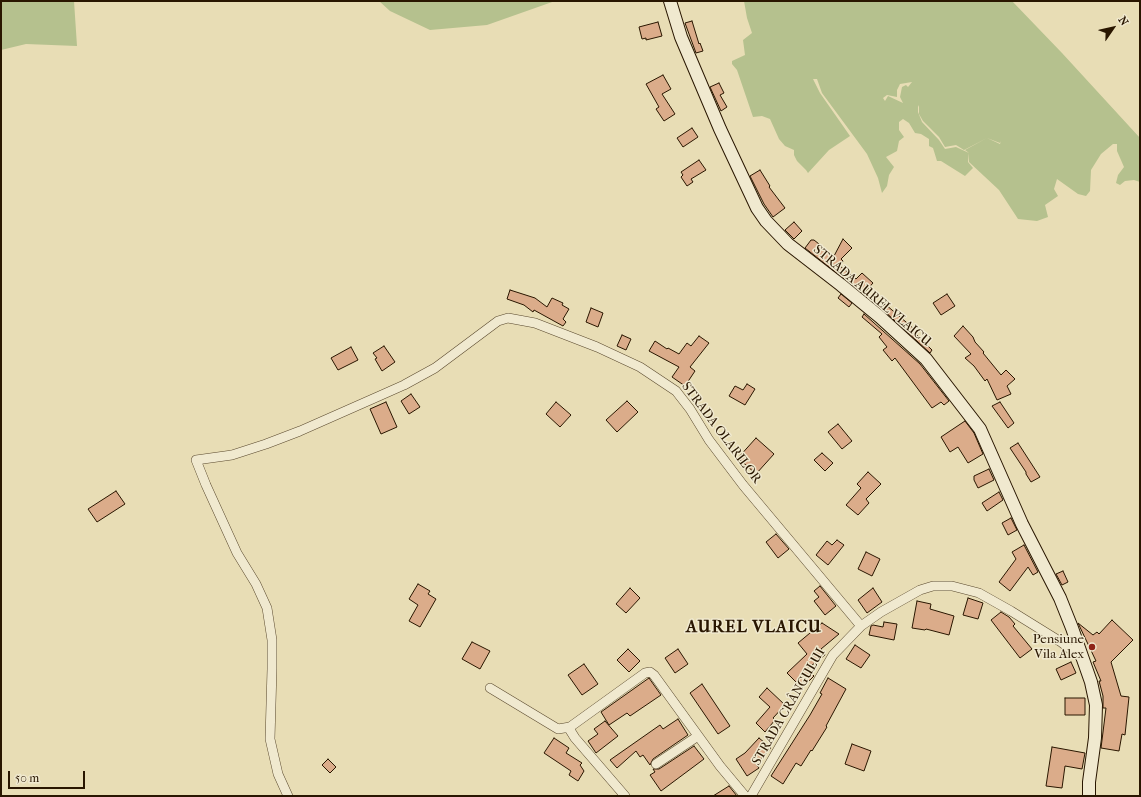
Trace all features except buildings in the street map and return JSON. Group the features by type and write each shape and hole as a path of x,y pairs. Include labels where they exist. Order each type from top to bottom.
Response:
{"street":[{"name":"STRADA AUREL VLAICU","path":"670,1 681,37 720,129 757,208 766,221 788,244 863,303 920,354 940,376 980,429 1026,530 1060,598 1091,682 1096,705 1095,738 1088,782 1089,796"},
{"name":"STRADA OLARILOR","path":"288,796 278,774 270,739 272,640 267,608 256,584 236,552 196,460 232,455 300,431 404,385 435,368 498,321 508,318 535,323 559,331 604,350 640,367 676,391 690,409 709,440 743,485 861,626"},
{"name":"STRADA CRÂNGULUI","path":"751,796 833,655 861,626 881,612 920,590 933,586 952,586 979,593 1061,642 1082,658"},
{"path":"490,688 558,729 571,725 645,673 650,672 654,675 720,766 745,796"},
{"path":"571,725 570,730 575,738 625,796"},
{"path":"656,764 698,736"}],"green space":[{"path":"1,1 74,1 77,46 26,44 1,50"},
{"path":"379,1 555,1 487,25 430,30 390,11"},
{"path":"744,1 1012,1 1140,138 1140,182 1134,180 1125,181 1120,185 1116,183 1118,175 1124,167 1117,151 1117,144 1113,144 1101,154 1091,170 1090,191 1086,196 1078,194 1057,179 1054,189 1058,196 1045,205 1048,217 1037,221 1018,219 999,190 969,162 969,153 968,162 973,168 965,176 941,161 937,161 933,148 929,146 929,139 921,134 915,133 909,123 903,119 899,122 899,130 904,137 899,141 897,151 886,157 894,167 889,175 887,186 882,193 878,178 867,154 822,93 817,79 813,79 820,93 850,136 829,150 808,173 797,161 794,155 794,150 785,146 779,139 770,119 762,116 753,117 737,70 732,64 732,61 745,55 743,40 752,33 747,18","holes":["912,82 908,87 906,85 902,87 900,97 903,103 888,96 885,101 883,98 887,95 897,97 897,90 900,84","919,105 919,114 923,121 939,137 945,147 956,145 964,150 987,138 965,150 969,153 956,147 945,149 939,140 922,122 918,112"]}],"place":[{"name":"Pensiune Vila Alex","path":"1092,647"}],"district":[{"name":"AUREL VLAICU","path":"754,628"}]}
